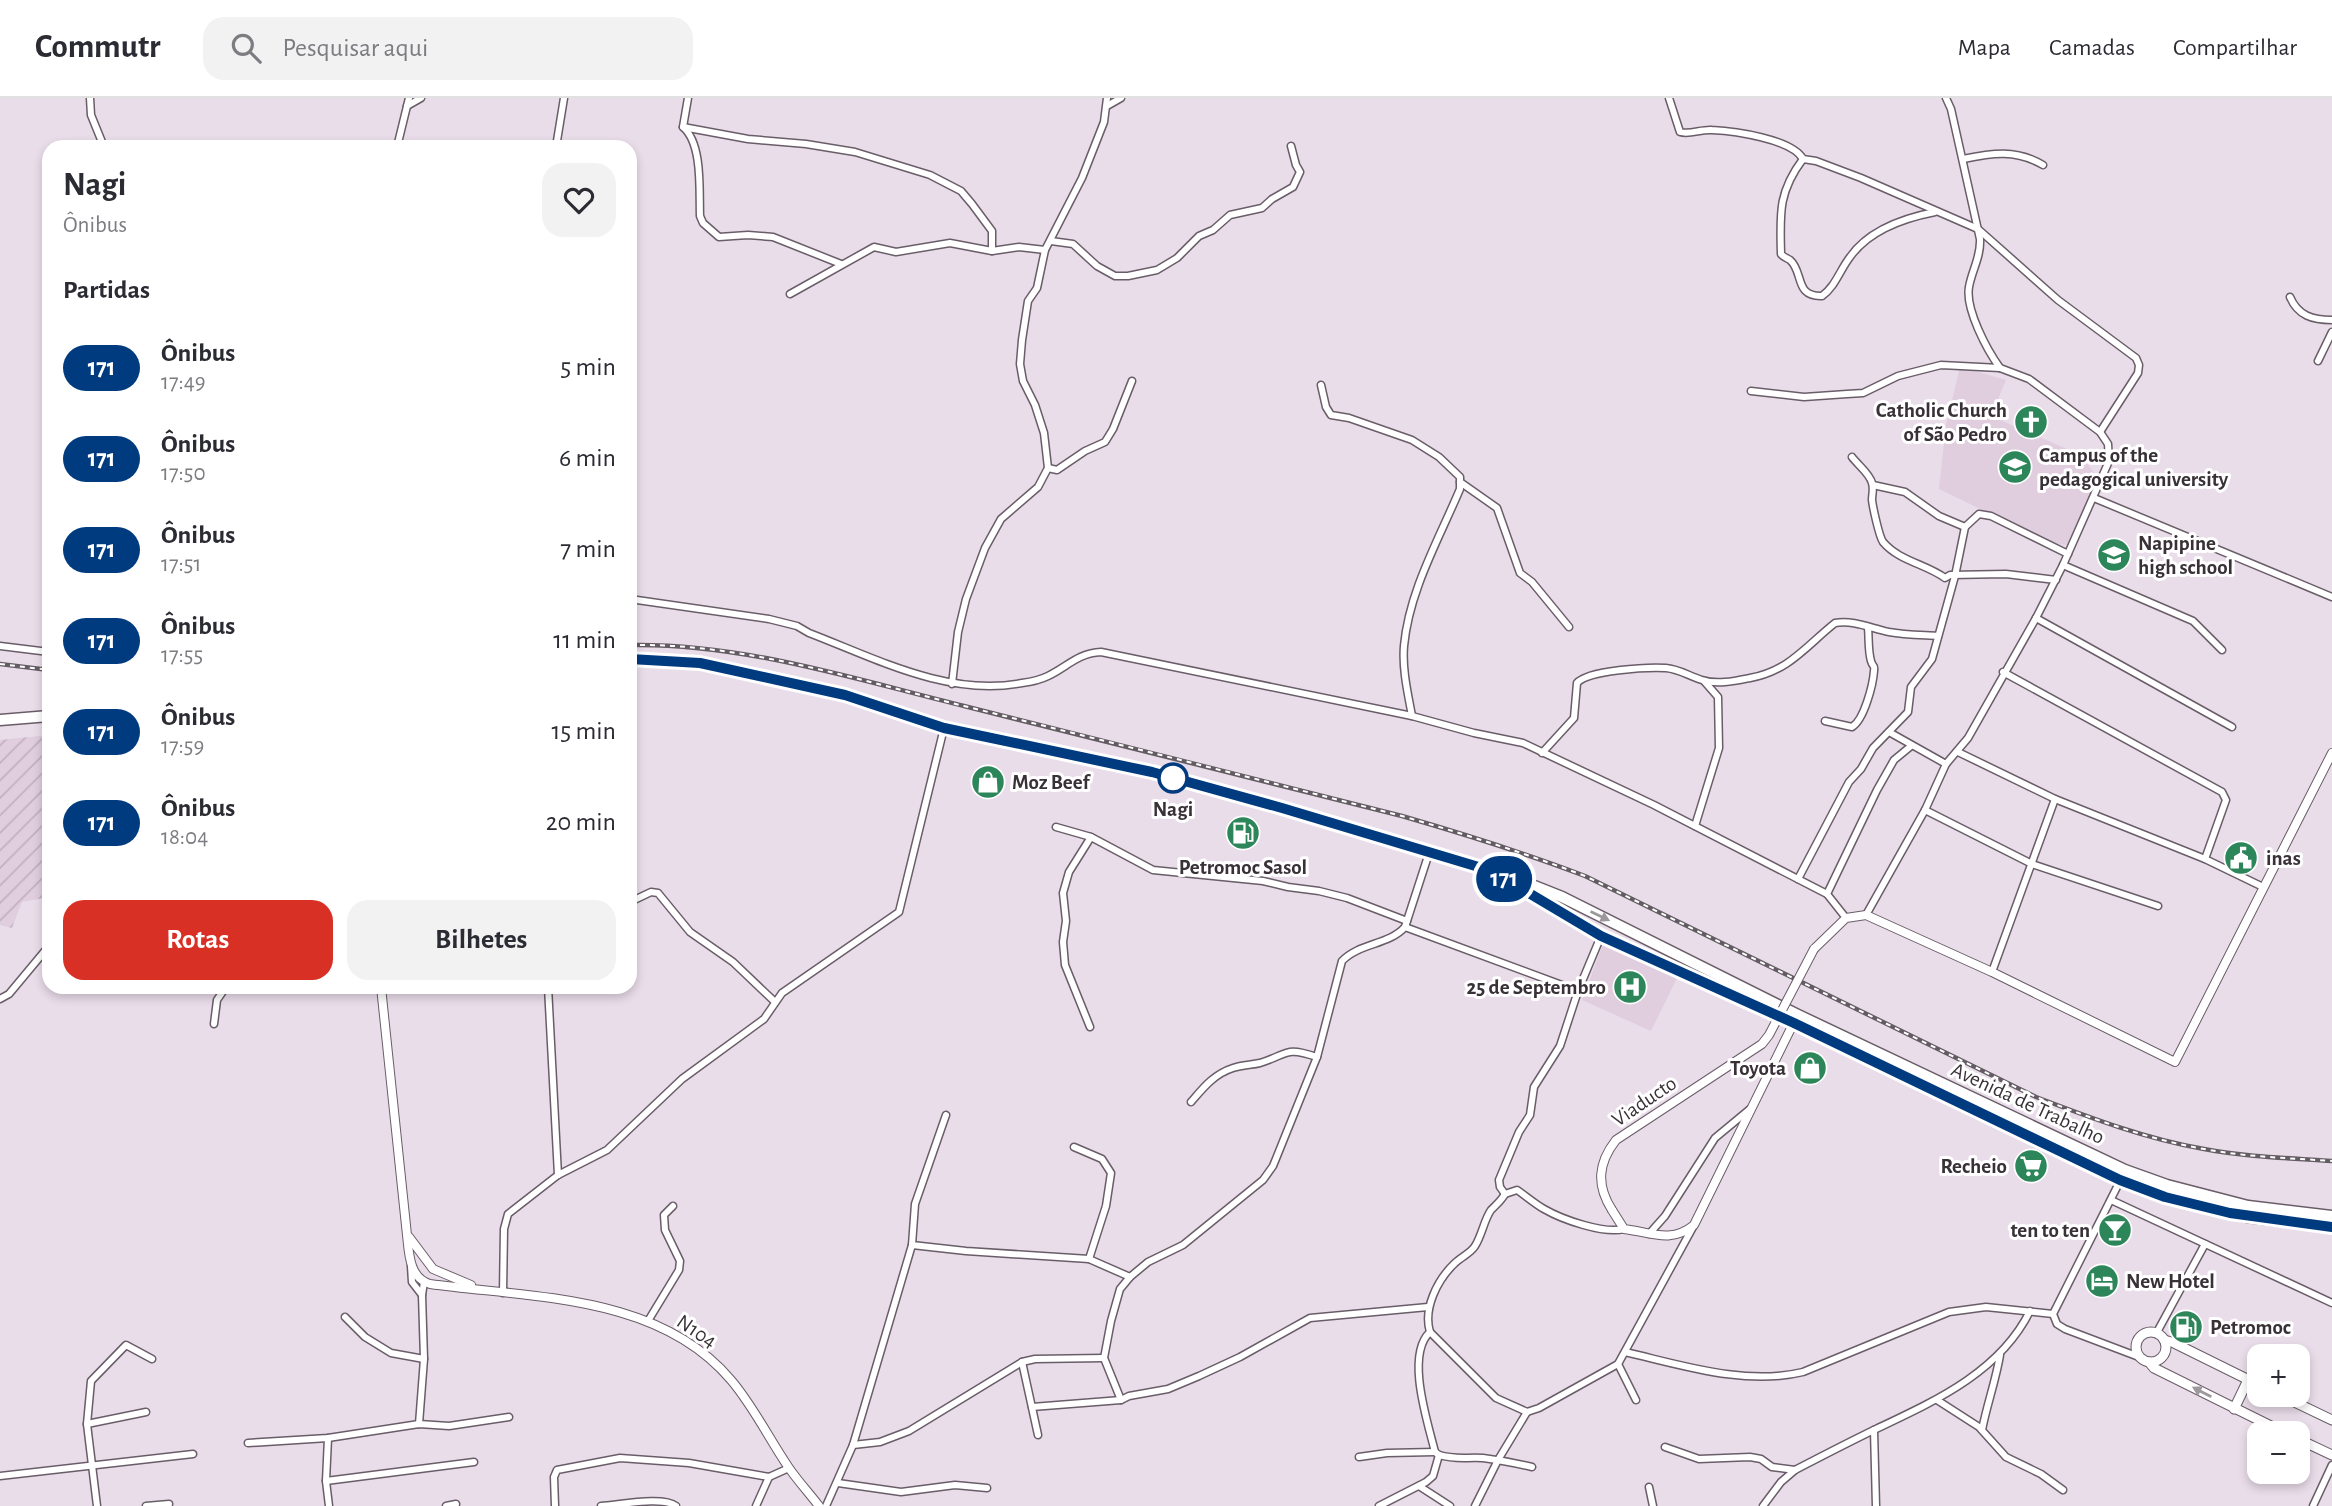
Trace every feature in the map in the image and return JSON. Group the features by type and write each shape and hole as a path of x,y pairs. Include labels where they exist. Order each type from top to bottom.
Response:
{"highway":[{"name":"Avenida de Trabalho","path":"637,659 700,663 746,671 845,695 944,728 1152,772 1512,876 1562,897 1724,978 1796,1019"},
{"path":"0,720 42,717"},
{"name":"Avenida de Trabalho","path":"1492,871 1601,936 1796,1019 2123,1175 2167,1185 2247,1212 2332,1227"},
{"name":"Avenida de Trabalho","path":"2247,1212 2332,1216"}],"main road":[{"path":"2247,1380 2160,1337 2146,1333 2138,1339 2136,1348 2139,1357 2154,1368 2260,1421"},
{"path":"2149,1362 2155,1362 2163,1356 2166,1347 2160,1337"},
{"path":"2234,1409 2247,1382"},
{"path":"2306,1407 2332,1419"},
{"path":"2310,1445 2332,1455"}],"street":[{"path":"90,98 91,115 101,140"},
{"path":"399,140 409,98"},
{"path":"407,106 421,98"},
{"path":"557,140 564,98"},
{"path":"683,127 688,98"},
{"path":"951,684 958,632 985,548 1001,519 1038,488 1048,468 1044,433 1035,405 1023,381 1020,364 1021,340 1028,302 1037,288 1045,250 1082,177 1104,122 1107,98"},
{"path":"1107,106 1121,98"},
{"path":"1669,98 1680,132 1685,134 1698,130 1720,130 1766,139 1790,146 1799,151 1803,159"},
{"path":"1946,98 1951,109 1978,229 1980,250 1969,289 1969,299 1980,331 2000,368"},
{"path":"683,127 748,139 855,152 930,175 961,191 972,204 992,231 992,251"},
{"path":"683,127 688,131 698,162 700,216 708,229 725,238 748,235 773,237 841,264"},
{"path":"1051,241 1073,244 1097,266 1115,276 1157,270 1177,258 1199,236 1213,230 1230,215 1262,208 1293,187 1300,172 1292,146"},
{"path":"1963,159 2000,152 2029,158 2043,165"},
{"path":"1803,159 1816,160 1978,229 2058,300 2136,358 2138,373 2100,432"},
{"path":"1803,159 1784,190 1780,211 1781,254 1790,260 1804,290 1813,295 1822,296 1830,290 1855,251 1881,230 1936,212"},
{"path":"790,294 874,247 896,252 950,243 992,251 1019,247 1045,250"},
{"path":"2290,297 2297,310 2304,315 2332,320"},
{"path":"2318,360 2332,332"},
{"path":"1751,391 1804,397 1863,393 1898,376 1941,365 2000,368 2029,379 2100,432 2108,444 2109,461 2056,580 1968,738 1945,764 1925,810 1866,915"},
{"path":"1048,468 1056,470 1085,451 1105,442 1132,381"},
{"path":"1321,385 1331,415 1349,418 1412,440 1439,457 1460,477 1460,489 1413,601 1406,632 1404,657 1412,716"},
{"path":"1852,457 1873,485 1872,503 1877,513 1877,530 1885,544 1901,556 1927,566 1945,578 2006,573 2056,580"},
{"path":"1460,482 1497,508 1520,573 1532,582 1569,627"},
{"path":"1873,485 1905,492 1939,516 1965,527"},
{"path":"2094,498 2332,597"},
{"path":"1798,879 1849,782 1861,769 1873,748 1908,712 1911,687 1932,659 1955,576 1965,527 1979,514 1991,516 2068,554"},
{"path":"2063,565 2193,621 2222,650"},
{"path":"637,600 769,619 797,626 896,666 951,684 980,687 1022,683 1048,676 1083,654 1101,652 1412,716 1523,743 1695,826 1827,894 1846,918 1866,915 1992,972 2175,1062 2332,753"},
{"path":"2036,618 2232,727"},
{"path":"1542,753 1574,719 1577,683 1587,675 1663,668 1683,672 1704,681 1751,678 1788,665 1835,623 1849,622 1898,634 1938,636"},
{"path":"1825,721 1852,727 1860,719 1870,694 1874,672 1868,628"},
{"path":"0,646 42,651"},
{"path":"2003,673 2222,792 2226,800 2205,859"},
{"path":"1695,826 1719,748 1718,697 1704,681"},
{"path":"503,1293 504,1229 508,1214 558,1175 607,1150 682,1079 764,1019 782,993 899,912 944,728"},
{"path":"1889,732 1945,764"},
{"path":"1827,894 1877,790 1895,760 1911,746"},
{"path":"1958,752 2054,799 2205,859 2263,887"},
{"path":"1992,972 2054,799"},
{"path":"1925,810 2032,864 2158,906"},
{"path":"1056,827 1091,838 1153,870 1263,881 1347,898 1578,991"},
{"path":"1090,1027 1065,965 1063,942 1066,921 1063,893 1069,872 1091,838"},
{"path":"1121,1400 1104,1358 1121,1289 1130,1277 1148,1262 1183,1245 1263,1180 1281,1149 1317,1056 1342,961 1348,955 1400,933 1406,924 1429,853"},
{"path":"637,899 651,892 658,893 690,932 733,962 775,1002"},
{"name":"Viaducto","path":"1625,1229 1602,1190 1602,1165 1607,1152 1616,1140 1762,1044 1814,950 1846,918"},
{"path":"1505,1194 1499,1180 1519,1132 1530,1115 1534,1087 1560,1046 1578,991 1601,936"},
{"path":"0,1000 9,994 42,954"},
{"path":"214,1024 217,1000 221,994"},
{"path":"382,994 412,1282 422,1296"},
{"path":"548,994 558,1175"},
{"path":"1475,1506 1498,1460 1527,1412 1618,1364 1694,1225 1796,1019"},
{"path":"1191,1102 1209,1081 1235,1067 1297,1050 1317,1056"},
{"path":"1649,1234 1665,1216 1715,1138 1751,1108"},
{"path":"826,1506 853,1445 912,1245 915,1204 946,1115"},
{"path":"1074,1147 1102,1159 1111,1173 1106,1206 1089,1259"},
{"path":"2123,1175 2053,1314 2057,1324 2065,1329 2139,1357"},
{"path":"1527,1412 1496,1398 1430,1332 1427,1322 1428,1307 1443,1276 1452,1265 1473,1249 1492,1210 1498,1206 1505,1194 1518,1191 1547,1211 1611,1231 1625,1229 1666,1236 1677,1235 1694,1225"},
{"path":"2111,1200 2332,1303"},
{"path":"648,1321 679,1270 680,1261 665,1230 664,1214 673,1206"},
{"name":"N104","path":"407,1235 433,1269 487,1292"},
{"path":"2160,1337 2205,1244"},
{"path":"912,1245 1089,1259 1130,1277"},
{"path":"411,1264 424,1282 424,1359 419,1424"},
{"name":"N104","path":"424,1282 487,1292 579,1301 648,1321 702,1353 729,1378 753,1409 789,1468 819,1506"},
{"path":"1032,1407 1121,1400 1168,1389 1240,1357 1310,1318 1428,1307"},
{"path":"1625,1352 1709,1371 1783,1377 1803,1372 1949,1312 1986,1307 2053,1314"},
{"path":"1763,1506 1781,1482 1795,1470 1937,1400 2000,1355 2023,1326 2030,1311"},
{"path":"345,1317 365,1337 391,1353 424,1359"},
{"path":"1379,1506 1433,1476 1437,1454 1422,1399 1418,1361 1422,1339 1430,1332"},
{"path":"97,1506 87,1424 91,1381 124,1346 130,1345 152,1360"},
{"path":"1982,1430 1986,1404 2000,1355"},
{"path":"853,1445 880,1442 909,1431 1021,1362 1035,1359 1104,1358"},
{"path":"1021,1362 1038,1434"},
{"path":"1618,1364 1636,1401"},
{"path":"1937,1400 1982,1430 2006,1457 2041,1474 2063,1490"},
{"path":"87,1424 146,1412"},
{"path":"248,1443 328,1438 419,1424 449,1426 509,1417"},
{"path":"1874,1430 1876,1506"},
{"path":"328,1438 326,1481 329,1506"},
{"path":"1665,1447 1699,1459 1750,1457 1761,1459 1772,1467 1795,1470"},
{"path":"0,1476 193,1454"},
{"path":"1359,1457 1437,1454 1455,1460 1498,1460 1532,1467"},
{"path":"555,1506 554,1477 557,1470 620,1458 689,1463 769,1477 789,1468"},
{"path":"326,1481 474,1462"},
{"path":"2313,1506 2332,1465"},
{"path":"756,1506 769,1477"},
{"path":"838,1483 901,1492 955,1485 987,1488"},
{"path":"1419,1486 1450,1506"},
{"path":"1649,1487 1653,1506"},
{"path":"601,1506 660,1501 671,1502 676,1506"},
{"path":"146,1506 169,1503"},
{"path":"446,1506 456,1504"}],"shaded area":[{"name":"Campus of the pedagogical university","path":"1960,367 2006,380 1991,416 2081,455 2098,478 2068,545 2044,540 1939,489 1946,425"},
{"path":"42,736 42,898 22,902 12,928 0,925 0,740"},
{"name":"25 de Septembro","path":"1605,939 1679,974 1651,1031 1582,1000"}],"railway":[{"path":"637,645 714,650 840,674 1402,816 1585,876 2057,1105 2182,1145 2236,1154 2332,1161"},
{"path":"0,664 42,669"}],"bus line":[{"name":"171","path":"637,659 700,663 746,671 845,695 944,728 1152,772 1492,871 1601,936 1794,1023 2120,1180 2165,1197 2214,1210 2246,1217 2332,1227"}],"place":[{"name":"Catholic Church of São Pedro","path":"2031,422"},
{"name":"Campus of the pedagogical university","path":"2015,467"},
{"name":"Napipine high school","path":"2114,555"},
{"name":"Nagi","path":"1173,778"},
{"name":"Moz Beef","path":"988,782"},
{"name":"Petromoc Sasol","path":"1243,833"},
{"name":"inas","path":"2241,858"},
{"name":"25 de Septembro","path":"1630,987"},
{"name":"Toyota","path":"1810,1068"},
{"name":"Recheio","path":"2031,1166"},
{"name":"ten to ten","path":"2115,1230"},
{"name":"New Hotel","path":"2102,1281"},
{"name":"Petromoc","path":"2186,1327"}]}
